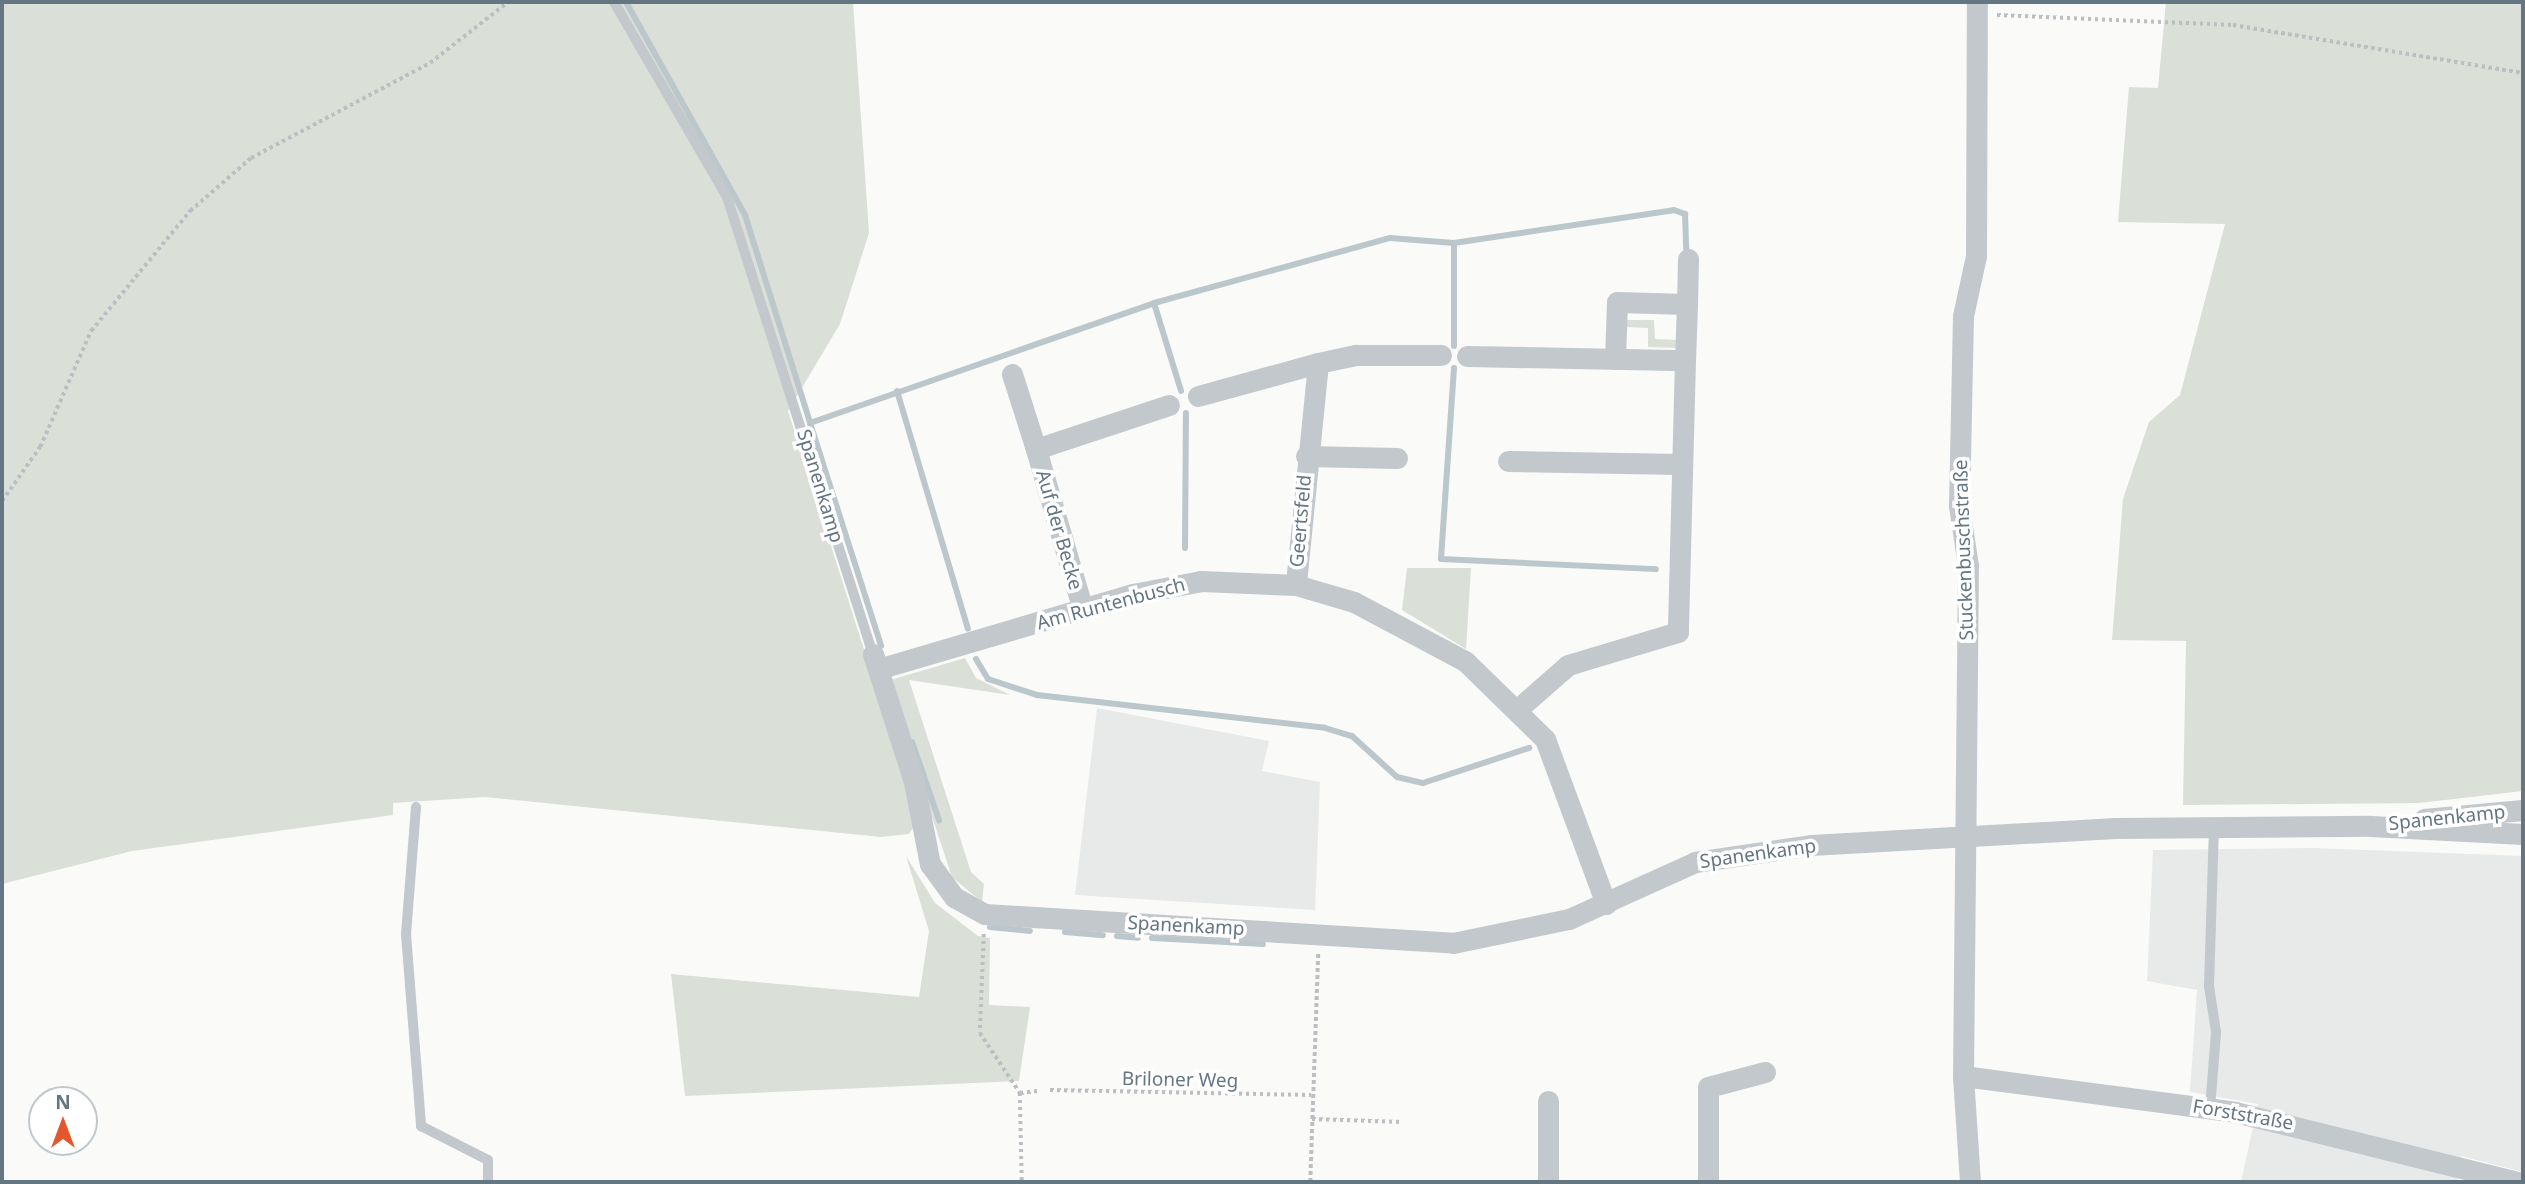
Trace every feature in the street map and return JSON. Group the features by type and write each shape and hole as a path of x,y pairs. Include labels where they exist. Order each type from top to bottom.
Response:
{"street":[{"name":"Stuckenbuschstraße","path":"1970,1182 1963,1076 1968,566 1959,506 1964,316 1976,256 1977,8"},
{"path":"1518,709 1567,665 1678,632 1688,259"},
{"path":"1615,359 1618,302 1687,304"},
{"path":"1198,396 1356,355 1441,355"},
{"path":"1467,356 1685,360"},
{"name":"Geertsfeld","path":"1296,585 1306,456 1318,363"},
{"name":"Auf der Becke","path":"1012,374 1083,610"},
{"name":"Auf der Becke","path":"1036,449 1169,405"},
{"name":"Geertsfeld","path":"1306,456 1396,458"},
{"path":"1508,461 1681,464"},
{"name":"Am Runtenbusch","path":"876,662 1201,581 1296,585 1353,601 1426,635 1518,709 1545,739 1606,904"},
{"name":"Spanenkamp","path":"876,662 914,782 930,864 954,897 985,914 1477,940 1606,904 1709,859 1967,836 2214,827 2370,826 2523,834"},
{"name":"Spanenkamp","path":"2370,826 2523,810"},
{"path":"1708,1182 1708,1087 1765,1072"},
{"name":"Forststraße","path":"1963,1076 2210,1109 2319,1129 2517,1182"},
{"path":"1548,1101 1548,1182"}],"lane":[{"name":"Spanenkamp","path":"614,2 727,197 876,662"},
{"path":"416,807 406,934 421,1126 488,1160 488,1182"},
{"path":"2210,1109 2216,1032 2210,986 2214,827"}],"path":[{"path":"2,501 40,447 91,331 190,211 251,158 430,63 508,2"},
{"path":"1977,8 2233,24 2523,73"},
{"path":"985,914 980,1033 1020,1093 1022,1182"},
{"path":"1310,1182 1311,1095 1319,933"},
{"name":"Briloner Weg","path":"1050,1090 1311,1095"},
{"path":"1020,1093 1037,1091"},
{"path":"1312,1119 1402,1122"}],"shaded area":[{"path":"2,2 853,2 869,233 840,324 788,411 906,781 914,826 909,834 881,837 485,797 393,803 393,815 132,851 2,884"},
{"path":"2166,2 2523,2 2523,791 2419,803 2183,805 2186,641 2112,640 2123,499 2149,422 2180,395 2225,224 2118,222 2129,87 2158,88"},
{"path":"1625,320 1654,320 1655,339 1678,340 1678,348 1648,347 1648,328 1625,327"},
{"path":"1407,568 1471,568 1466,649 1402,610"},
{"path":"965,658 976,678 1010,695 909,680 971,872 984,884 982,902 952,877 887,681"},
{"path":"1097,708 1269,741 1262,771 1320,782 1315,910 1075,895"},
{"path":"2314,848 2523,856 2523,1172 2461,1156 2457,1182 2241,1182 2258,1104 2190,1092 2197,990 2147,981 2153,850"},
{"path":"906,856 935,903 978,936 990,938 989,1005 1030,1007 1019,1081 685,1096 671,974 919,997 929,931"}],"waterway":[{"path":"626,2 745,215 810,423 1154,303 1390,238 1454,243 1454,346"},
{"path":"1454,243 1674,210 1685,214 1686,252"},
{"path":"1154,303 1181,391"},
{"path":"1454,368 1441,559 1656,569"},
{"path":"897,391 968,629"},
{"path":"1185,548 1186,413"},
{"path":"810,423 881,646"},
{"path":"976,659 988,679 1037,695 1325,728 1352,736 1397,777 1423,783 1529,748"},
{"path":"912,742 939,820"},
{"path":"990,927 1030,931"},
{"path":"1065,932 1103,935"},
{"path":"1117,936 1138,938"},
{"path":"1152,938 1263,944"}]}
